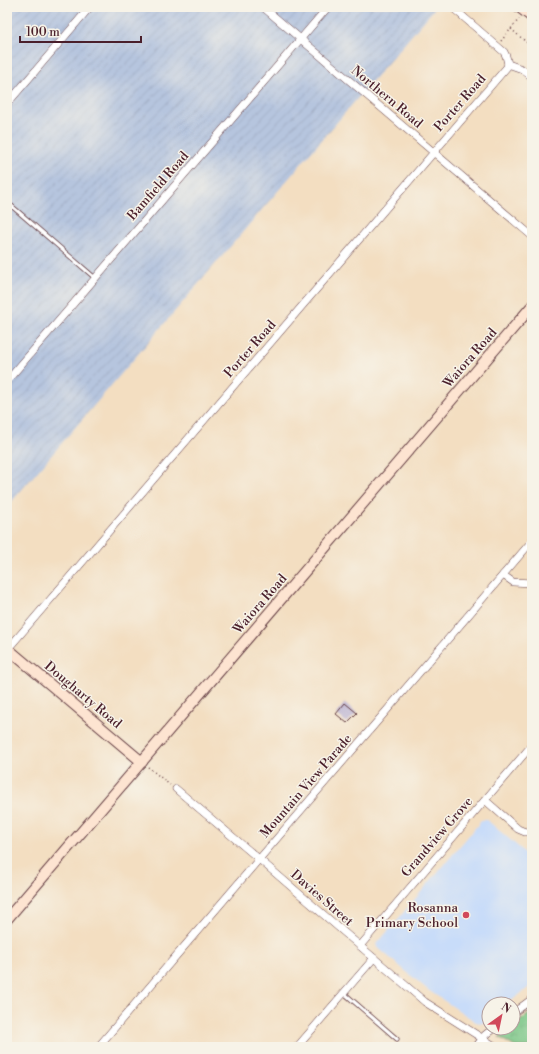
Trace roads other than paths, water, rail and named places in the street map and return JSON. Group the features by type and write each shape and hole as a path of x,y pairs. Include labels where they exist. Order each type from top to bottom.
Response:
{"main road":[{"path":"525,12 532,22"},
{"name":"Waiora Road","path":"7,919 532,306"},
{"name":"Dougharty Road","path":"7,650 142,762"}],"street":[{"path":"7,104 90,7"},
{"name":"Northern Road","path":"263,7 532,236"},
{"name":"Bamfield Road","path":"7,381 328,7"},
{"path":"452,7 504,52 508,64 522,68 532,77"},
{"name":"Porter Road","path":"7,650 508,64"},
{"name":"Mountain View Parade","path":"98,1047 532,541"},
{"path":"503,575 513,582 532,583"},
{"name":"Grandview Grove","path":"360,946 532,745"},
{"name":"Davies Street","path":"176,789 425,1002 496,1047"},
{"path":"485,800 518,829 525,832 532,831"},
{"path":"297,1047 374,958"},
{"path":"521,1007 532,999"},
{"path":"476,1047 484,1036"}],"lane":[{"path":"7,202 95,278"},
{"path":"344,993 397,1039"}],"place":[{"name":"Rosanna Primary School","path":"466,915"}]}
